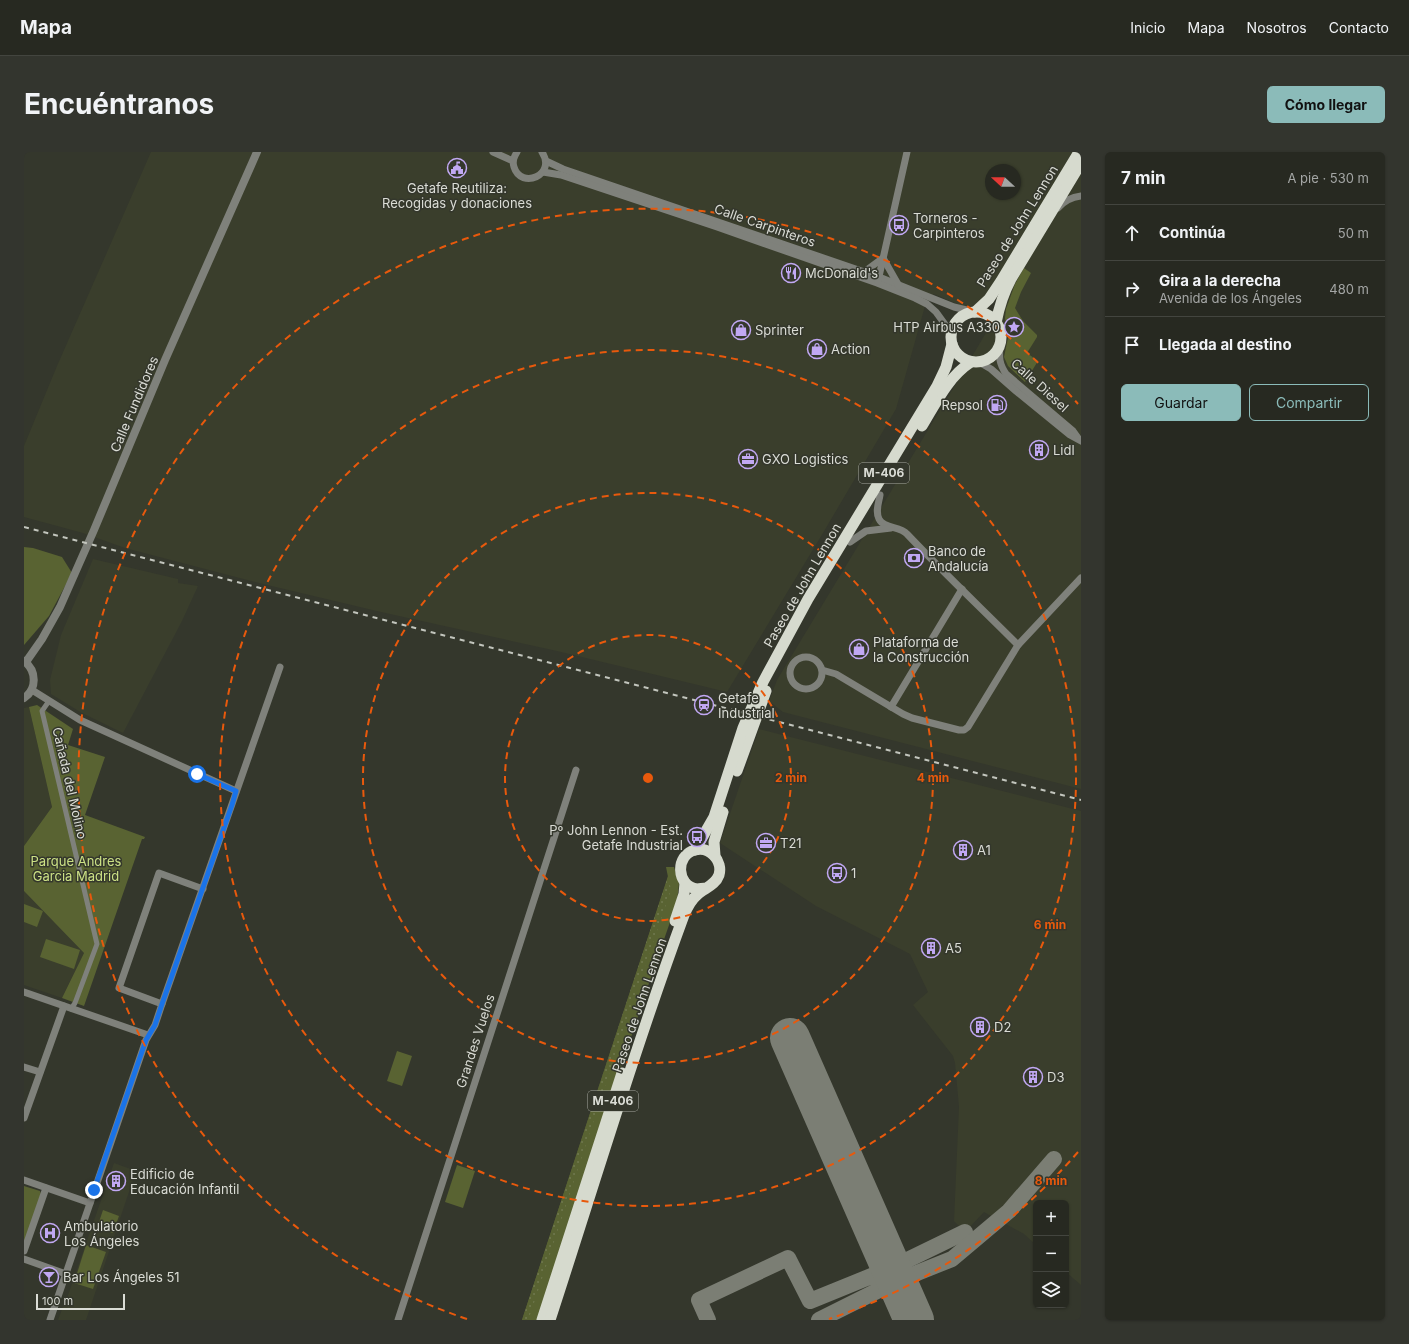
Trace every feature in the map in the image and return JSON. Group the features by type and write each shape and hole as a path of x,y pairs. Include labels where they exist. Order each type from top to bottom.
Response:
{"highway":[{"name":"Paseo de John Lennon","path":"975,312 986,302 997,287 1079,152"},
{"name":"Paseo de John Lennon","path":"996,323 998,309 1005,291 1081,163"},
{"path":"975,312 983,313 989,316 996,323 1000,334 1000,345"},
{"name":"M-406","path":"951,340 954,326 958,320 963,316 975,312"},
{"name":"Paseo de John Lennon","path":"715,856 714,842 717,819 743,728 763,682 937,386 946,367 951,340"},
{"path":"951,340 955,351 960,356 975,362"},
{"name":"M-406","path":"975,362 990,358 1000,345"},
{"name":"Paseo de John Lennon","path":"811,602 880,495 947,386 956,374 975,362"},
{"name":"Paseo de John Lennon","path":"695,850 717,819"},
{"path":"695,850 702,849 709,851 715,856"},
{"name":"M-406","path":"685,883 680,872 682,862 685,856 695,850"},
{"name":"M-406","path":"706,888 718,879 720,873 720,866 715,856"},
{"name":"Paseo de John Lennon","path":"542,1320 642,1012 684,894 685,883"},
{"path":"685,883 690,887 697,889 706,888"},
{"name":"Paseo de John Lennon","path":"550,1320 649,1015 685,914 692,899 706,888"}],"street":[{"name":"Calle Fundidores","path":"25,661 42,639 60,607 81,561 165,360 257,152"},
{"path":"493,152 513,162"},
{"path":"517,152 513,162 515,170 518,174 532,179 543,172 546,162 542,152"},
{"path":"878,280 907,152"},
{"name":"Calle Carpinteros","path":"546,162 864,272 927,304 940,317 951,340"},
{"name":"Calle Carpinteros","path":"543,172 561,175 975,312"},
{"path":"1048,218 1063,202 1075,196 1081,196"},
{"path":"864,272 883,258"},
{"path":"883,258 899,286"},
{"name":"Calle Diesel","path":"1000,345 1000,365 1006,374 1073,431 1079,440"},
{"name":"Calle Diesel","path":"975,362 991,369 1070,435 1079,440"},
{"path":"880,495 877,511 879,520 885,525 896,527 905,531 928,556 1018,645"},
{"path":"850,542 866,531 896,527"},
{"path":"822,670 820,681 813,688 808,690 798,688 789,675 790,669 796,660 806,657 816,661 822,670 836,674 890,707 912,718 964,730 968,727 1018,645 1081,578"},
{"path":"890,707 962,589"},
{"path":"24,698 32,690 34,683 32,670 25,661"},
{"path":"50,1320 148,1035 155,1025 280,668"},
{"path":"32,690 80,720 236,791"},
{"name":"Cañada del Molino","path":"49,701 42,711 97,944 72,1009"},
{"name":"Grandes Vuelos","path":"398,1320 576,770"},
{"path":"162,1004 119,988 159,873 203,889"},
{"path":"24,992 148,1035"},
{"path":"24,1118 64,1006"},
{"path":"24,1067 40,1072"},
{"path":"24,1180 90,1203"},
{"path":"24,1251 46,1188"},
{"path":"24,1259 66,1274"}],"shaded area":[{"path":"151,152 1074,152 991,289 979,303 967,308 934,294 925,306 896,409 727,692 557,651 259,583 125,548 83,533 24,517 24,446 57,366"},
{"path":"1081,171 1081,789 783,712 769,701 777,680 957,382"},
{"path":"93,559 178,579 178,583 198,586 182,621 123,733 82,713 51,694 50,680 61,635"},
{"path":"29,707 52,807 24,846 24,708"},
{"path":"759,729 1081,811 1081,1285 1069,1275 1069,1200 1033,1200 1033,1242 1024,1234 984,1212 965,1232 954,1221 959,1107 955,1063 953,1056 913,1005 928,992 910,954 816,906 720,843"},
{"path":"24,891 84,953 62,998 24,985"},
{"path":"114,1163 136,1171 86,1320 58,1320 64,1304 69,1305 71,1300 67,1298"}],"green space":[{"path":"1024,268 1031,273 1015,308 1023,321 1037,335 1027,353 1038,361 1025,382 1008,366 1004,357 1008,338 1005,318 1006,309 1015,284"},
{"path":"24,547 33,548 62,557 72,573 49,616 24,645"},
{"name":"Parque Andres Garcia Madrid","path":"37,705 73,729 68,745 105,757 85,815 145,837 142,839 84,1006 62,998 84,953 24,891 24,846 52,807 29,707"},
{"path":"666,867 674,867 679,883 677,902 537,1320 522,1320 668,877"},
{"path":"668,876 671,890 532,1309 528,1320 522,1320"},
{"path":"24,904 43,911 37,927 24,922"},
{"path":"46,939 80,950 74,969 40,957"},
{"path":"397,1051 412,1056 402,1086 387,1081"},
{"path":"457,1165 475,1171 463,1208 445,1202"},
{"path":"24,1186 40,1191 41,1194 24,1243"},
{"path":"103,1210 119,1216 113,1233 97,1228"},
{"path":"86,1245 106,1252 93,1289 74,1283"}],"taxiway":[{"path":"897,1281 952,1259 1009,1211 1054,1159"},
{"path":"891,1268 965,1232"},
{"path":"708,1320 699,1300 788,1258 810,1301 891,1268 897,1281 819,1320"}],"runway":[{"path":"790,1038 914,1320"}],"railway":[{"path":"24,527 1081,800"}],"place":[{"name":"Getafe Reutiliza: Recogidas y donaciones","path":"457,168"},
{"name":"Torneros - Carpinteros","path":"899,225"},
{"name":"McDonald's","path":"791,273"},
{"name":"HTP Airbus A330","path":"1014,327"},
{"name":"Sprinter","path":"741,330"},
{"name":"Action","path":"817,349"},
{"name":"Repsol","path":"997,405"},
{"name":"Lidl","path":"1039,450"},
{"name":"GXO Logistics","path":"748,459"},
{"name":"Banco de Andalucía","path":"914,558"},
{"name":"Plataforma de la Construcción","path":"859,649"},
{"name":"Getafe Industrial","path":"704,705"},
{"name":"Pº John Lennon - Est. Getafe Industrial","path":"697,837"},
{"name":"T21","path":"766,843"},
{"name":"A1","path":"963,850"},
{"name":"1","path":"837,873"},
{"name":"A5","path":"931,948"},
{"name":"D2","path":"980,1027"},
{"name":"D3","path":"1033,1077"},
{"name":"Edificio de Educación Infantil","path":"116,1181"},
{"name":"Ambulatorio Los Ángeles","path":"50,1233"},
{"name":"Bar Los Ángeles 51","path":"49,1277"}],"route":[{"path":"94,1190 146,1040 155,1025 236,791 197,774"}]}
